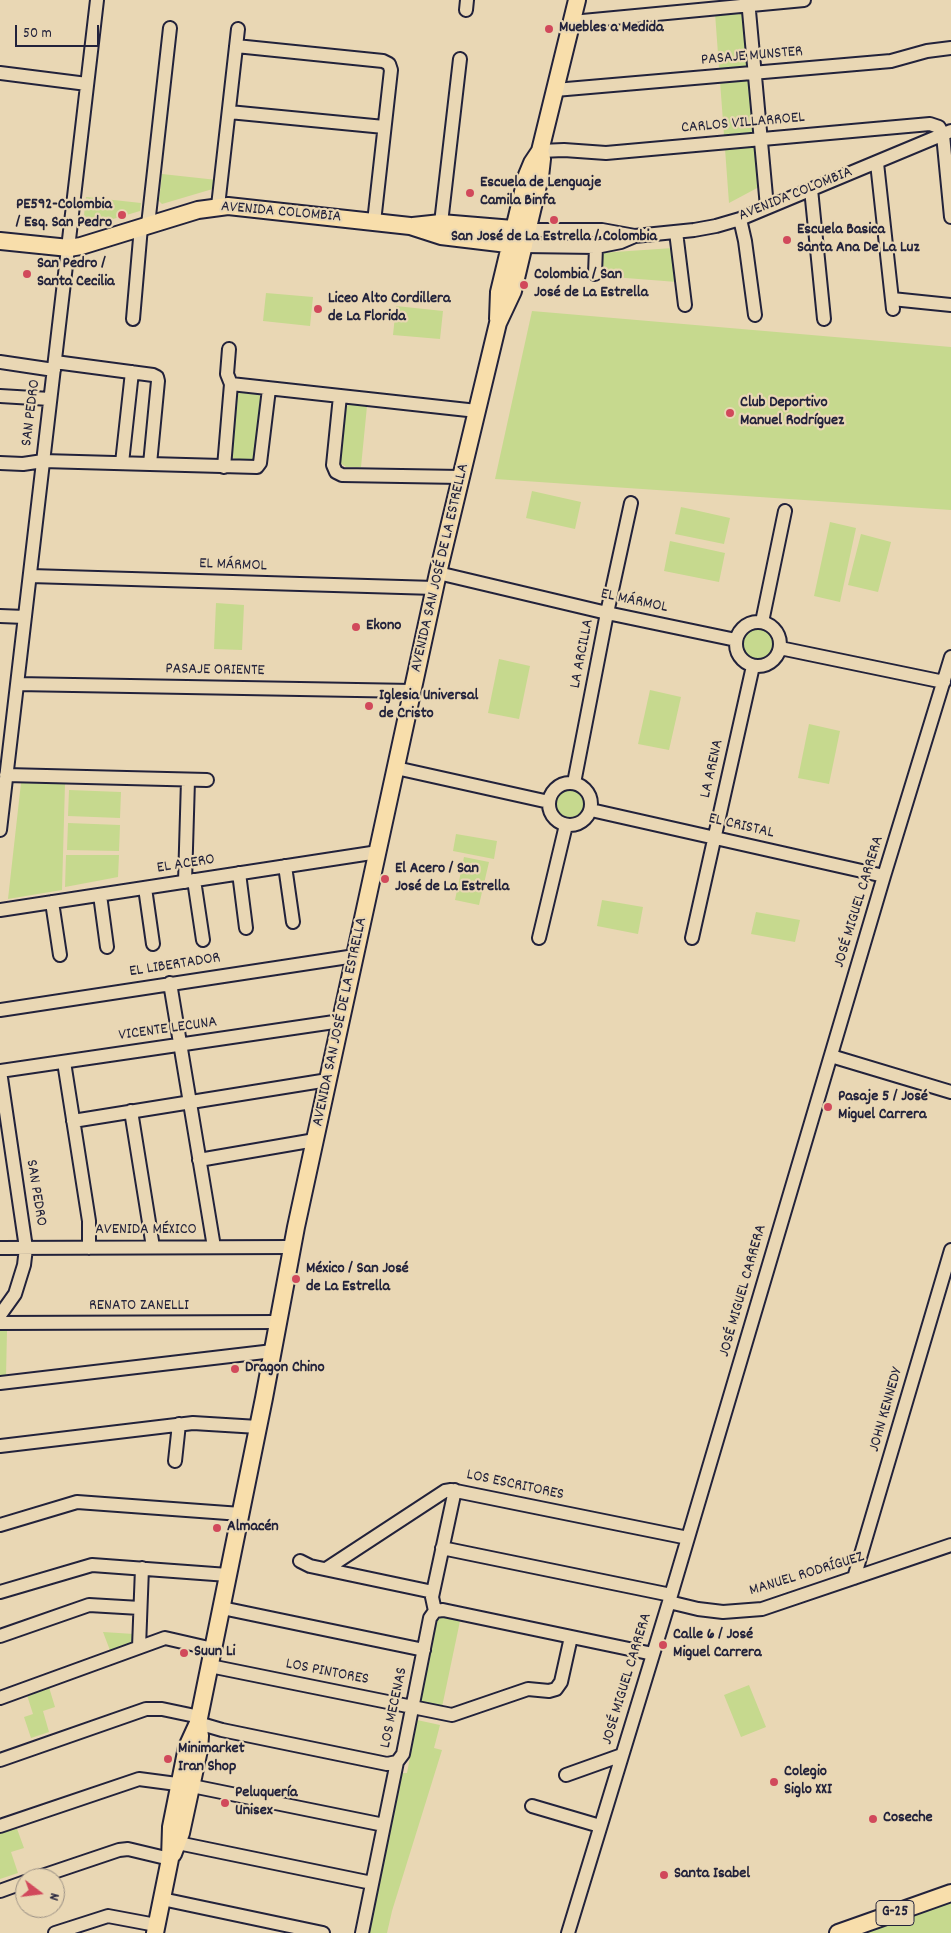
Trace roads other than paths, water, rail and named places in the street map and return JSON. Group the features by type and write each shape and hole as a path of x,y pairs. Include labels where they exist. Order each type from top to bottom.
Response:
{"main road":[{"name":"AVENIDA SAN JOSÉ DE LA ESTRELLA","path":"170,1859 178,1843 189,1741 199,1720 214,1649 292,1246 437,581 498,324 499,292 540,177 542,160 540,151 577,0"},
{"name":"AVENIDA COLOMBIA","path":"68,248 198,210 218,206 410,226 441,236 519,238"},
{"name":"AVENIDA COLOMBIA","path":"410,226 441,223 519,238"},
{"path":"0,241 68,248"},
{"name":"AVENIDA SAN JOSÉ DE LA ESTRELLA","path":"155,1929 170,1859 170,1834 185,1785"},
{"name":"G-25","path":"838,1933 951,1893"}],"street":[{"name":"SAN PEDRO","path":"0,830 6,775 5,742 17,684 97,0"},
{"path":"572,22 748,3 804,0"},
{"path":"748,3 767,207"},
{"path":"134,319 170,28"},
{"path":"218,206 238,29"},
{"path":"236,46 383,61 389,64 391,70 374,222"},
{"name":"PASAJE MUNSTER","path":"555,90 891,60 926,51 951,48"},
{"path":"441,223 460,59"},
{"path":"0,73 87,84"},
{"path":"229,112 384,127"},
{"name":"CARLOS VILLARROEL","path":"540,151 564,150 598,153 930,124 939,127 947,133"},
{"path":"947,133 951,218"},
{"name":"AVENIDA COLOMBIA","path":"519,238 602,230 635,236 716,226 740,219 947,133"},
{"path":"877,163 892,304 951,304"},
{"path":"811,189 824,319"},
{"path":"740,219 745,241 755,314"},
{"path":"676,232 685,305"},
{"name":"AVENIDA COLOMBIA","path":"519,238 596,247 621,242 635,236"},
{"path":"595,274 596,247"},
{"path":"224,467 231,384 227,374 229,348"},
{"path":"0,362 132,372 157,377 150,464"},
{"path":"122,463 132,372"},
{"path":"231,384 477,411"},
{"path":"0,463 23,464 43,461 256,468 260,465 269,389"},
{"path":"0,396 50,399"},
{"path":"340,396 333,466 336,472 342,475 461,477"},
{"name":"LA ARCILLA","path":"574,783 607,613 631,503"},
{"path":"762,622 785,512"},
{"name":"EL MÁRMOL","path":"30,576 437,581 607,613 736,640"},
{"path":"0,616 25,617"},
{"path":"762,622 772,627 777,633 780,648 778,654 768,664 753,666 738,654 736,640 744,627 751,623 762,622"},
{"path":"780,648 944,682"},
{"name":"JOSÉ MIGUEL CARRERA","path":"568,1933 670,1599 884,876 951,657"},
{"name":"LA ARENA","path":"692,938 753,666"},
{"name":"PASAJE ORIENTE","path":"17,684 413,691"},
{"path":"396,768 549,802"},
{"path":"6,775 208,780"},
{"path":"188,780 190,881 203,940"},
{"path":"574,783 581,785 590,796 591,810 583,822 577,825 566,825 556,821 552,815 549,802 551,795 561,785 574,783"},
{"name":"EL CRISTAL","path":"591,810 884,876"},
{"path":"539,938 566,825"},
{"name":"EL ACERO","path":"0,910 378,852"},
{"path":"285,866 293,922"},
{"path":"239,873 246,928"},
{"path":"145,888 153,944"},
{"path":"100,895 107,947"},
{"path":"52,902 60,955"},
{"name":"EL LIBERTADOR","path":"0,1010 355,956"},
{"path":"170,983 214,1247"},
{"name":"VICENTE LECUNA","path":"0,1071 341,1021"},
{"path":"831,1056 951,1092"},
{"path":"64,1062 89,1226 89,1248"},
{"name":"SAN PEDRO","path":"0,1071 4,1128 26,1248 24,1265 15,1294 0,1315"},
{"path":"73,1120 328,1080"},
{"path":"130,1111 153,1247"},
{"path":"200,1160 315,1140"},
{"name":"AVENIDA MÉXICO","path":"0,1248 292,1246"},
{"name":"JOHN KENNEDY","path":"854,1578 951,1250"},
{"name":"RENATO ZANELLI","path":"0,1323 278,1322"},
{"path":"0,1383 273,1351"},
{"path":"0,1446 179,1424 193,1423 258,1427"},
{"path":"175,1461 179,1424"},
{"name":"LOS ESCRITORES","path":"326,1569 445,1491 455,1490 688,1538"},
{"name":"LOS MECENAS","path":"362,1933 397,1762 403,1754 430,1618 435,1612 432,1602 433,1592 455,1490"},
{"path":"0,1526 78,1502 241,1514"},
{"name":"MANUEL RODRÍGUEZ","path":"442,1548 670,1599 709,1610 750,1611 774,1606 951,1545"},
{"path":"300,1561 307,1565 433,1592"},
{"path":"0,1592 92,1565 228,1575"},
{"path":"139,1647 142,1568"},
{"path":"0,1636 89,1605 140,1608"},
{"path":"222,1608 424,1650"},
{"path":"435,1612 443,1610 653,1654"},
{"name":"LOS PINTORES","path":"210,1666 452,1715 528,1689 549,1691 556,1689 562,1682 571,1636"},
{"path":"0,1698 166,1638 214,1649"},
{"path":"0,1760 146,1709 162,1709 199,1720 222,1730 387,1764 397,1762"},
{"path":"566,1775 622,1755"},
{"path":"0,1826 132,1780 143,1779 185,1785 384,1825"},
{"path":"532,1806 600,1826"},
{"path":"178,1843 372,1883"},
{"path":"65,1868 119,1850 128,1849 170,1859"},
{"path":"0,1891 15,1886"},
{"path":"162,1899 323,1933"},
{"path":"55,1933 108,1916 155,1929"}],"place":[{"name":"Muebles a Medida","path":"549,29"},
{"name":"Escuela de Lenguaje Camila Binfa","path":"470,193"},
{"name":"PE592-Colombia / Esq. San Pedro","path":"122,215"},
{"name":"San José de La Estrella / Colombia","path":"554,220"},
{"name":"Escuela Basica Santa Ana De La Luz","path":"787,240"},
{"name":"San Pedro / Santa Cecilia","path":"27,274"},
{"name":"Colombia / San José de La Estrella","path":"524,285"},
{"name":"Liceo Alto Cordillera de La Florida","path":"318,309"},
{"name":"Club Deportivo Manuel Rodríguez","path":"730,413"},
{"name":"Ekono","path":"356,627"},
{"name":"Iglesia Universal de Cristo","path":"369,706"},
{"name":"El Acero / San José de La Estrella","path":"385,879"},
{"name":"Pasaje 5 / José Miguel Carrera","path":"828,1107"},
{"name":"México / San José de La Estrella","path":"296,1279"},
{"name":"Dragon Chino","path":"235,1369"},
{"name":"Almacén","path":"217,1528"},
{"name":"Calle 6 / José Miguel Carrera","path":"663,1645"},
{"name":"Suun Li","path":"184,1653"},
{"name":"Minimarket Iran Shop","path":"168,1759"},
{"name":"Colegio Siglo XXI","path":"774,1782"},
{"name":"Peluquería Unisex","path":"225,1803"},
{"name":"Coseche","path":"873,1819"},
{"name":"Santa Isabel","path":"664,1875"}]}
